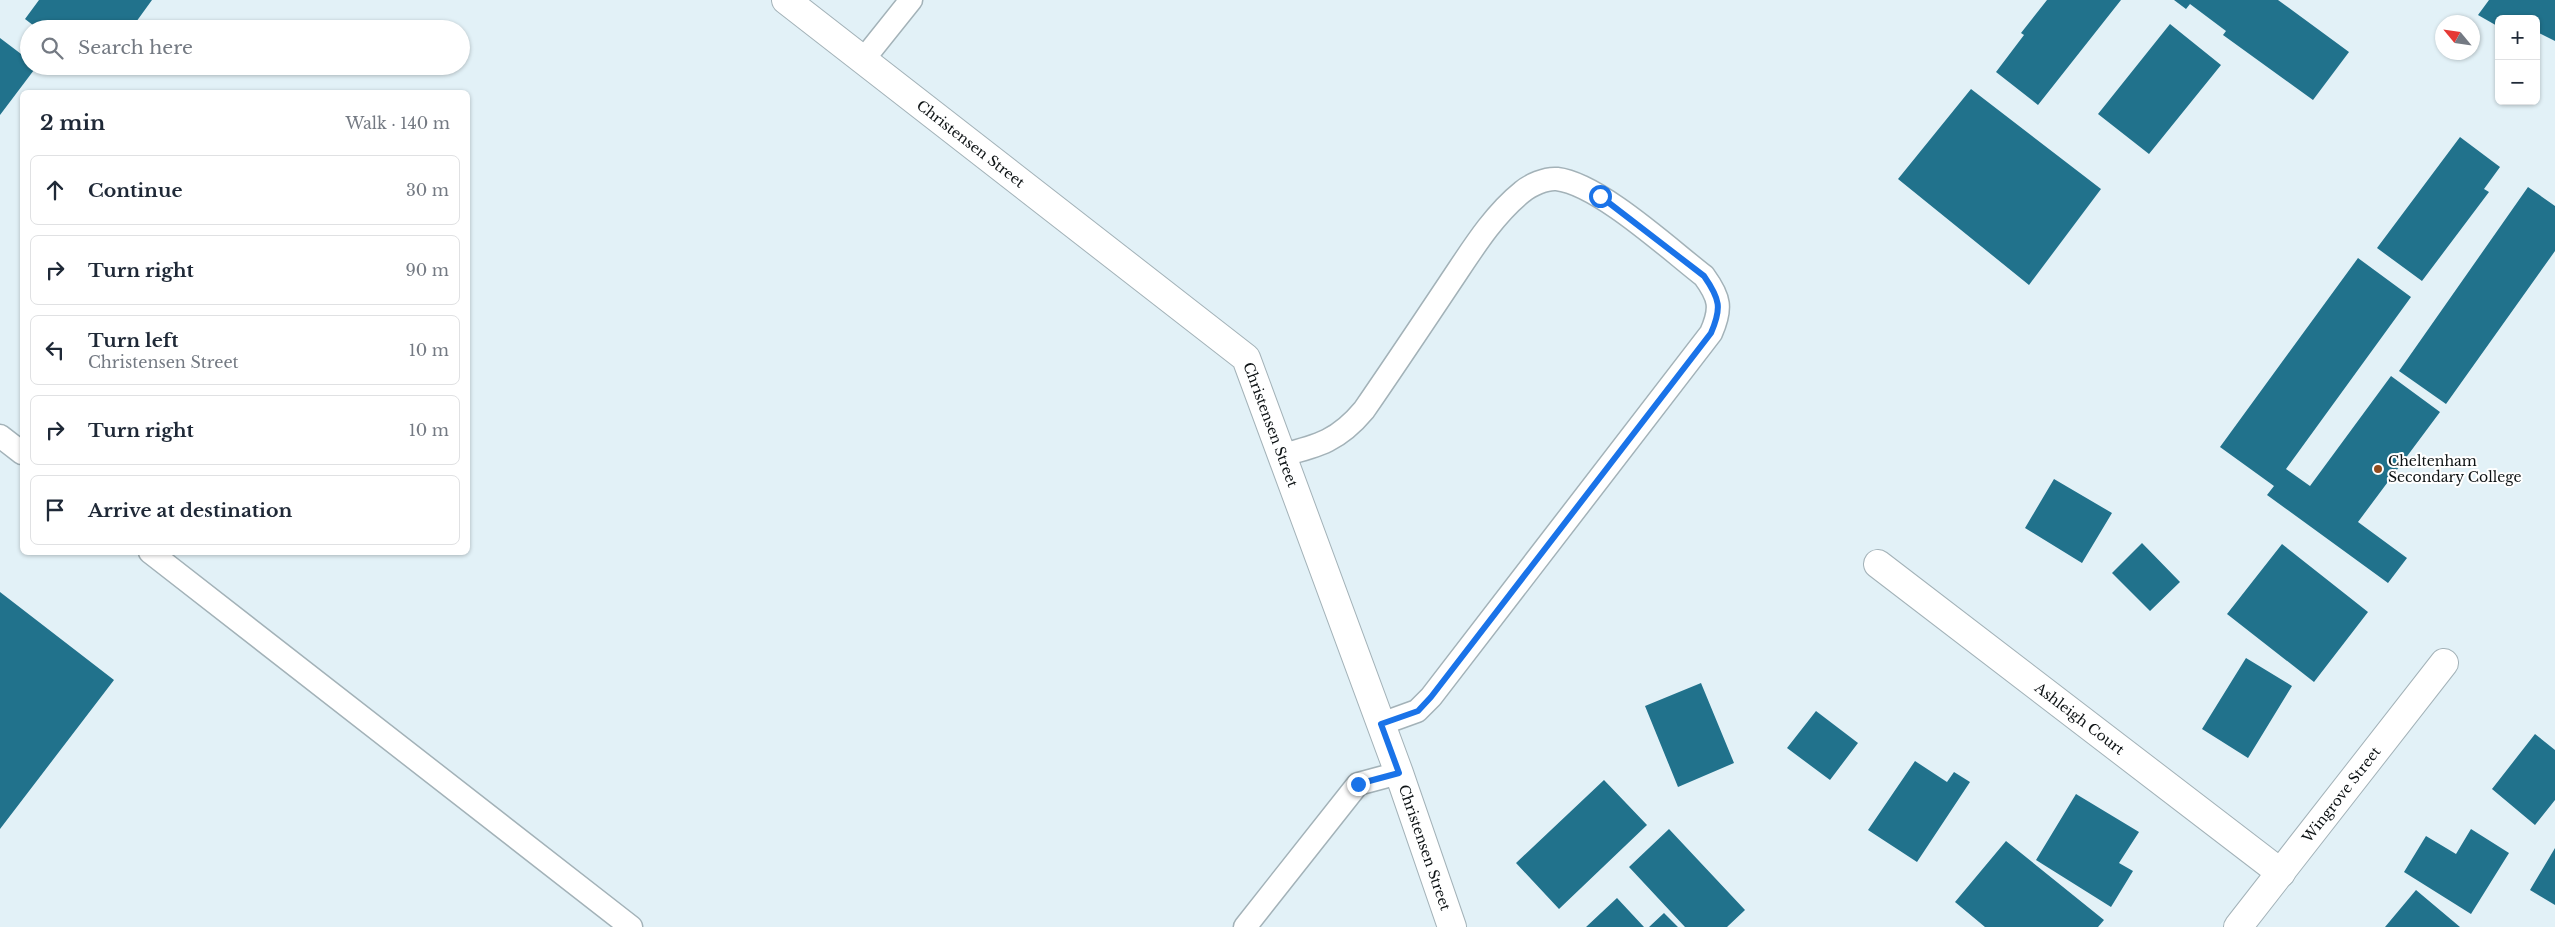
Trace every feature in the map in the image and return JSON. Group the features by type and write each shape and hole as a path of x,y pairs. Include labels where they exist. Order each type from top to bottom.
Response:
{"street":[{"name":"Christensen Street","path":"789,1 1246,358 1399,773 1452,927"},
{"name":"Ashleigh Court","path":"1878,564 2281,872"},
{"name":"Wingrove Street","path":"2238,927 2444,663"}],"lane":[{"path":"863,60 910,0"},
{"path":"1282,455 1314,448 1349,428 1364,410 1472,250 1510,203 1523,191 1540,182 1555,179 1572,183 1600,196 1704,276 1714,290 1719,304 1718,318 1711,333 1431,697 1418,711 1381,724"},
{"path":"0,436 20,451"},
{"path":"154,555 631,927"},
{"path":"1245,927 1358,784 1399,773"}],"building":[{"path":"39,0 152,0 138,20 25,19"},
{"path":"2047,0 2121,0 2038,105 1996,72 2024,35 2021,33"},
{"path":"2174,0 2278,0 2349,52 2313,100 2223,35 2226,31 2190,4 2186,9"},
{"path":"2489,0 2555,0 2555,41 2540,34 2540,15 2495,15 2495,25 2478,15"},
{"path":"2170,24 2221,65 2149,154 2098,114"},
{"path":"0,38 20,53 20,75 30,75 0,115"},
{"path":"1971,89 2101,189 2029,285 1898,179"},
{"path":"2460,137 2500,167 2484,189 2489,192 2422,281 2377,248"},
{"path":"2528,187 2555,206 2555,251 2446,404 2399,371"},
{"path":"2358,258 2411,297 2286,469 2310,486 2391,376 2440,412 2358,522 2407,558 2388,583 2267,495 2274,486 2220,447"},
{"path":"2054,479 2112,513 2082,563 2025,528"},
{"path":"2142,543 2180,582 2150,611 2112,573"},
{"path":"2282,544 2368,612 2314,682 2227,614"},
{"path":"0,592 114,680 0,829"},
{"path":"2246,658 2292,686 2248,758 2202,729"},
{"path":"1701,683 1734,763 1678,787 1645,706"},
{"path":"1816,711 1858,743 1830,780 1787,748"},
{"path":"2535,734 2555,750 2555,800 2535,825 2492,789"},
{"path":"1915,761 1947,782 1954,772 1970,782 1917,862 1868,830"},
{"path":"1604,780 1647,825 1559,909 1516,863"},
{"path":"2076,794 2139,832 2119,863 2133,871 2111,907 2036,860"},
{"path":"1669,829 1745,910 1727,927 1685,927 1629,867"},
{"path":"2471,829 2509,853 2471,914 2404,872 2426,836 2456,854"},
{"path":"2006,841 2104,920 2098,927 1985,927 1955,902"},
{"path":"2555,848 2555,905 2530,890"},
{"path":"2416,890 2460,927 2385,927"},
{"path":"1617,898 1644,927 1586,927"},
{"path":"1664,913 1678,927 1649,927"}],"place":[{"name":"Cheltenham Secondary College","path":"2378,469"}],"route":[{"path":"1358,784 1399,773 1381,724 1418,711 1431,697 1711,333 1718,318 1719,304 1714,290 1704,276 1600,196"}]}
